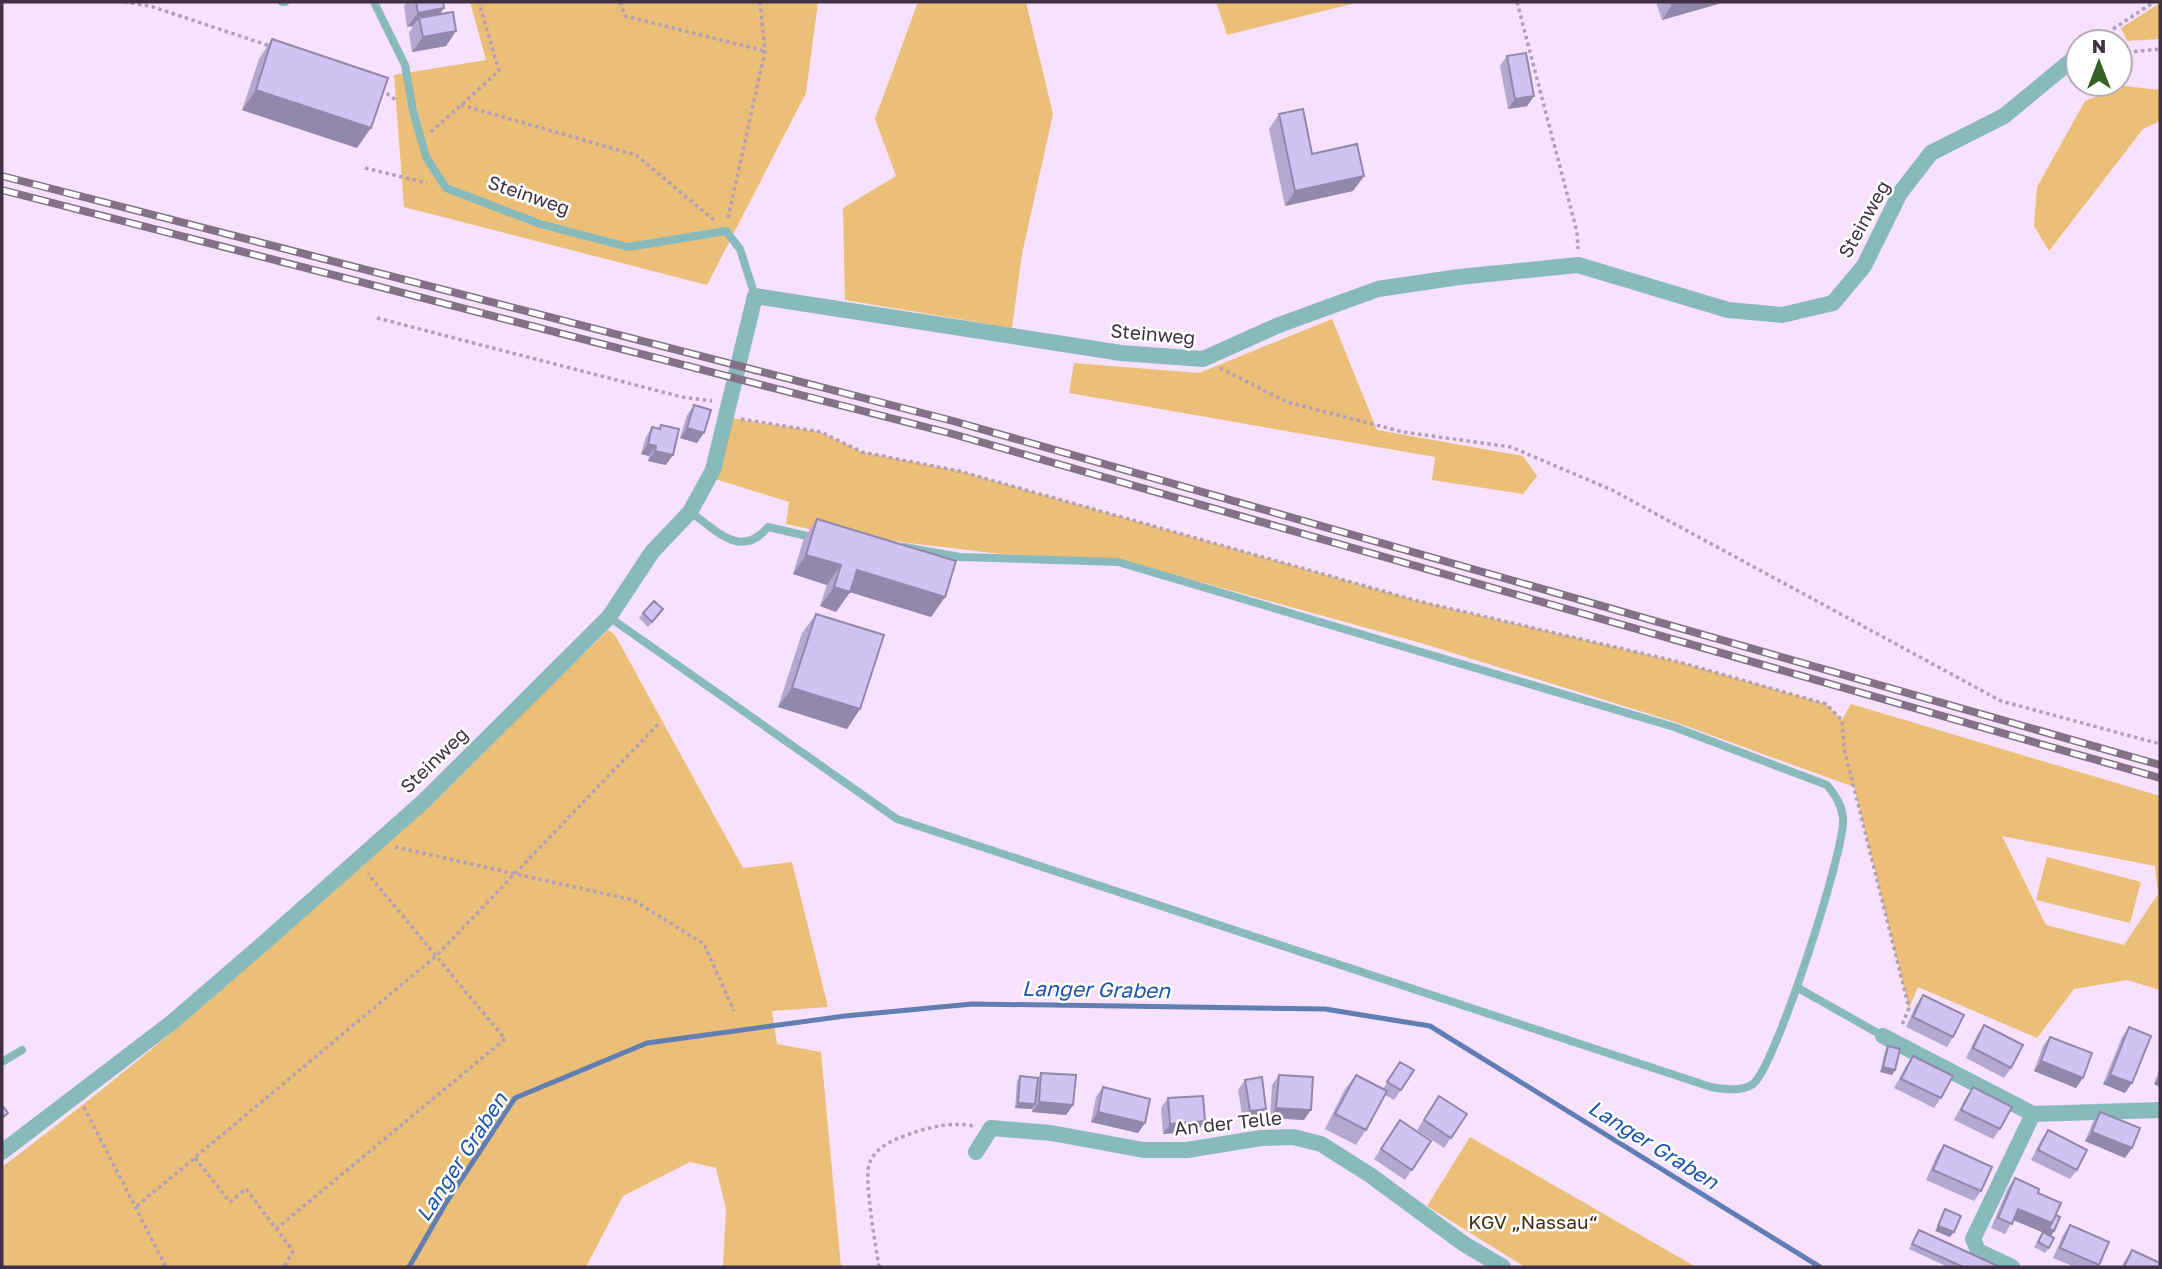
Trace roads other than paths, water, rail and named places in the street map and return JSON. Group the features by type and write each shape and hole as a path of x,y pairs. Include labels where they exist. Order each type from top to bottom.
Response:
{"street":[{"name":"Steinweg","path":"2,1152 79,1096 171,1023 424,801 608,617 652,552 690,512 713,470 755,296 1121,353 1203,359 1279,325 1378,289 1459,277 1578,265 1728,310 1782,315 1833,303 1864,267 1899,194 1931,153 2004,116 2064,67"},
{"path":"1889,1039 2033,1114 2160,1110"},
{"path":"2011,1267 1978,1251 1973,1239 2033,1114"},
{"name":"An der Telle","path":"976,1152 991,1128 1051,1133 1144,1150 1187,1150 1261,1138 1293,1138 1321,1144 1370,1175 1464,1244 1503,1267"}],"lane":[{"name":"Steinweg","path":"374,2 405,65 412,111 426,157 446,188 540,224 628,247 726,231 740,249 755,296"},
{"path":"690,512 719,536 746,542 761,535 768,527 826,541"},
{"path":"608,617 897,819 1711,1087 1743,1088 1757,1080 1773,1053 1798,988 1836,859 1844,820 1835,795 1827,785 1674,727 1118,562 960,557 896,547"},
{"path":"1798,988 1889,1039"},
{"path":"2,1062 22,1050"}],"waterway":[{"name":"Langer Graben","path":"409,1267 447,1201 515,1098 647,1043 845,1016 972,1004 1325,1009 1430,1026 1820,1267"}],"railway":[{"path":"2,176 953,421 2160,765"},
{"path":"2,190 949,433 2160,778"}],"park label":[{"name":"KGV „Nassau“","path":"1533,1222"}]}
